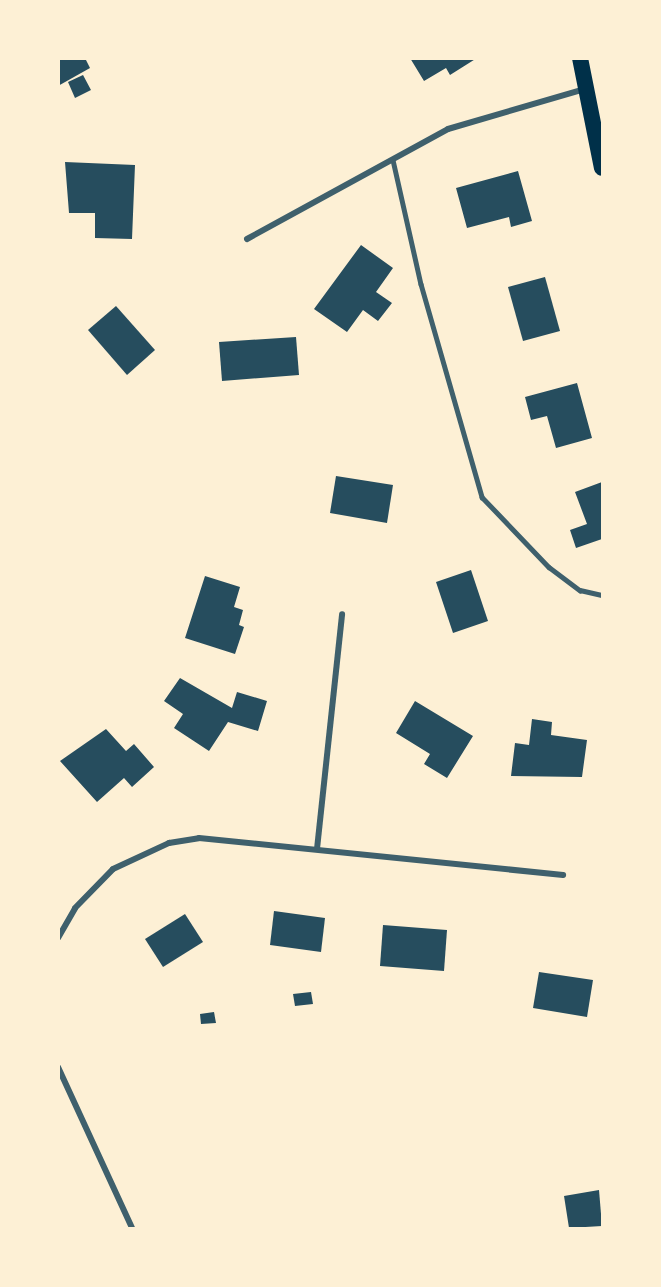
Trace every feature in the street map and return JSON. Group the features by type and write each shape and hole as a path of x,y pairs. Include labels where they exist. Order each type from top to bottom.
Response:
{"highway":[{"path":"580,58 603,168"}],"street":[{"path":"247,239 448,129 585,89"},
{"path":"317,849 342,614"},
{"path":"58,938 75,908 103,878 137,855 169,843 219,838 563,874"},
{"path":"58,1067 132,1228"}],"lane":[{"path":"393,160 421,284 482,497 499,520 556,573 580,590 603,595"}],"building":[{"path":"58,58 85,58 90,68 58,86"},
{"path":"410,58 477,58 450,75 446,68 424,81"},
{"path":"83,75 91,90 75,98 68,82"},
{"path":"65,162 135,165 132,239 95,238 95,213 69,213"},
{"path":"518,171 532,221 511,227 509,217 467,228 456,188"},
{"path":"361,245 393,268 376,292 392,303 378,321 363,310 347,332 314,309"},
{"path":"545,277 560,331 523,341 508,287"},
{"path":"116,306 155,350 127,375 88,330"},
{"path":"296,337 299,375 222,381 219,342"},
{"path":"577,383 592,438 556,448 547,416 531,420 525,397"},
{"path":"336,476 393,485 387,523 330,513"},
{"path":"602,482 602,539 576,548 570,530 587,524 575,492"},
{"path":"471,570 488,621 453,633 436,582"},
{"path":"205,576 240,587 234,607 243,610 239,625 244,627 235,654 185,638"},
{"path":"180,678 232,708 237,692 267,701 258,731 228,722 209,751 174,728 183,714 164,701"},
{"path":"415,701 473,736 447,778 424,764 430,754 396,733"},
{"path":"532,719 552,722 551,735 587,740 582,777 511,776 515,743 529,745"},
{"path":"106,729 126,751 134,744 154,767 132,787 124,778 97,802 60,761"},
{"path":"274,911 325,918 321,952 270,945"},
{"path":"185,914 203,942 163,967 145,939"},
{"path":"383,925 447,930 444,971 380,966"},
{"path":"539,972 593,980 587,1017 533,1008"},
{"path":"311,992 313,1004 295,1006 293,994"},
{"path":"214,1012 216,1023 201,1024 200,1014"},
{"path":"599,1190 602,1226 569,1228 564,1196"}]}
